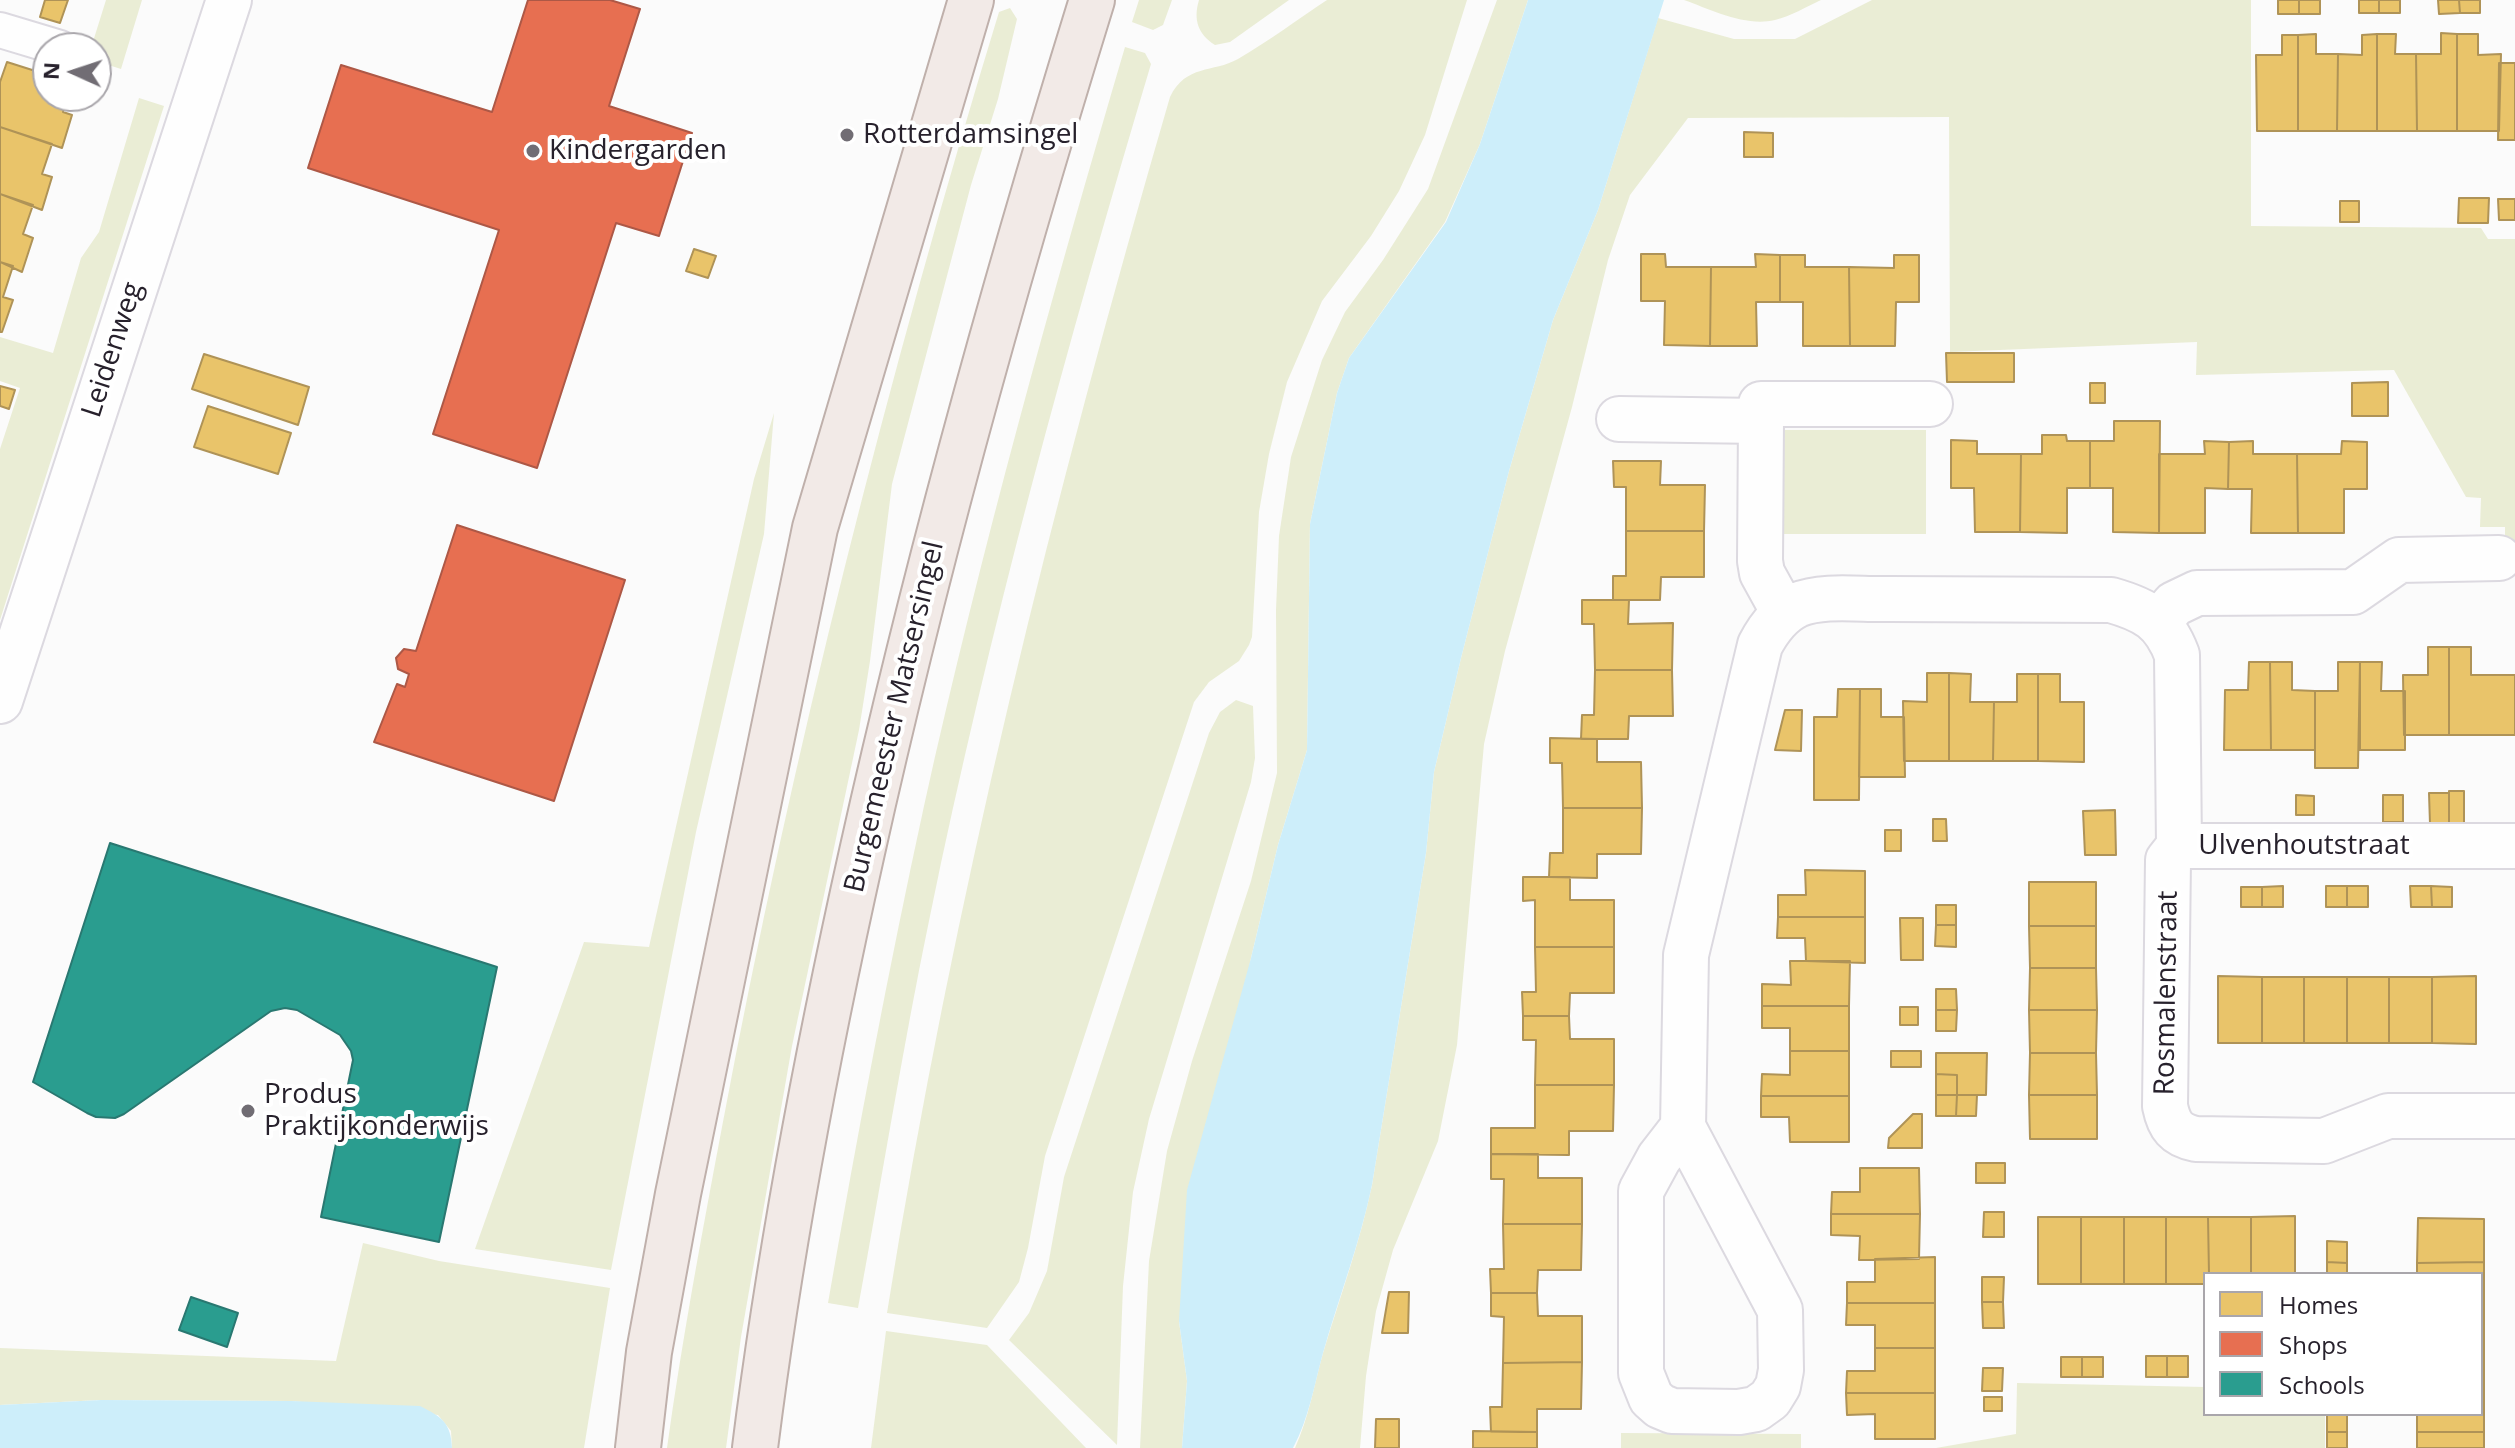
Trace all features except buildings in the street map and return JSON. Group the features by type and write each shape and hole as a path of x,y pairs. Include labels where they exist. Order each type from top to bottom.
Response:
{"main road":[{"path":"638,1448 649,1352 678,1194 815,528 971,0"},
{"name":"Burgemeester Matsersingel","path":"755,1448 788,1214 837,966 895,705 952,478 1092,0"}],"street":[{"name":"Leidenweg","path":"0,701 229,0"},
{"path":"0,30 32,40"},
{"path":"1784,613 1762,573 1760,561 1761,404 1930,404"},
{"path":"1619,419 1761,421"},
{"path":"1683,1127 1659,1158 1641,1191 1641,1373 1651,1398 1672,1411 1739,1412 1756,1409 1770,1399 1778,1386 1781,1370 1780,1310 1683,1127 1686,955 1760,645 1770,627 1784,613 1812,601 1830,600 2111,600 2137,607 2159,622 2174,604 2197,593 2353,592 2399,560 2499,558"},
{"name":"Ulvenhoutstraat","path":"2159,622 2171,636 2179,673 2179,846 2515,846"},
{"name":"Rosmalenstraat","path":"2179,846 2168,860 2165,1106 2174,1130 2184,1137 2196,1139 2324,1141 2388,1116 2515,1116"}],"green space":[{"path":"106,0 142,0 121,69 112,66 112,32 96,32"},
{"path":"1139,0 1172,0 1163,25 1153,30 1132,22"},
{"path":"1199,0 1289,0 1230,42 1215,45 1198,26"},
{"path":"1327,0 1467,0 1425,135 1399,191 1371,236 1322,301 1287,382 1269,454 1259,512 1252,637 1239,661 1209,682 1194,702 1045,1156 1019,1282 987,1328 887,1313 943,1006 1009,701 1086,398 1170,97 1176,86 1192,74 1238,59"},
{"path":"1497,0 1528,0 1480,144 1445,222 1349,358 1337,393 1310,524 1307,750 1278,845 1251,958 1179,1321 1187,1381 1182,1448 1140,1448 1149,1261 1167,1151 1192,1061 1251,881 1277,773 1279,536 1291,457 1322,360 1345,312 1383,260 1428,189"},
{"path":"1684,0 1821,0 1787,16 1764,22 1729,16"},
{"path":"1872,0 2251,0 2251,226 2481,228 2488,239 2515,239 2515,576 2505,576 2505,527 2480,527 2481,498 2466,497 2394,370 2196,375 2197,342 1950,352 1949,117 1688,118 1630,195 1608,260 1572,407 1505,651 1484,744 1457,1045 1438,1141 1393,1250 1376,1311 1360,1448 1295,1448 1308,1413 1372,1185 1426,853 1434,772 1461,658 1509,471 1553,320 1598,210 1658,18 1734,39 1795,39"},
{"path":"1010,8 1017,19 998,99 971,185 892,484 859,730 792,1046 741,1337 726,1448 667,1448 722,1127 779,845 811,705 918,288 999,12"},
{"path":"1125,47 1145,53 1151,64 1060,381 978,701 920,965 858,1308 828,1303 885,992 946,710 1018,425"},
{"path":"139,98 164,106 0,620 0,449 20,388 0,381 0,337 53,353 81,258 99,232"},
{"path":"774,413 764,534 696,832 611,1270 475,1249 584,942 649,947 754,479"},
{"path":"1781,430 1926,430 1926,534 1781,534"},
{"path":"1236,700 1253,706 1255,758 1251,782 1149,1119 1133,1192 1123,1286 1117,1445 1009,1340 1029,1313 1047,1271 1064,1177 1209,733 1220,712"},
{"path":"363,1243 439,1261 610,1288 584,1448 452,1448 451,1431 438,1415 291,1401 101,1400 0,1405 0,1348 336,1361"},
{"path":"886,1331 987,1345 1086,1448 871,1448"},
{"path":"2017,1383 2203,1387 2203,1416 2325,1416 2325,1448 1936,1448 2016,1434"},
{"path":"1621,1433 1801,1434 1801,1448 1621,1448"}],"water":[{"path":"1528,0 1664,0 1598,210 1553,320 1509,471 1461,658 1434,772 1426,853 1372,1185 1307,1413 1293,1448 1182,1448 1187,1381 1179,1321 1187,1190 1251,958 1278,845 1307,750 1310,524 1337,393 1349,358 1446,222 1480,144"},
{"path":"101,1400 291,1401 420,1406 444,1422 450,1432 452,1448 0,1448 0,1405"}],"place":[{"name":"Rotterdamsingel","path":"847,135"},
{"name":"Kindergarden","path":"533,151"},
{"name":"Produs Praktijkonderwijs","path":"248,1111"}]}
